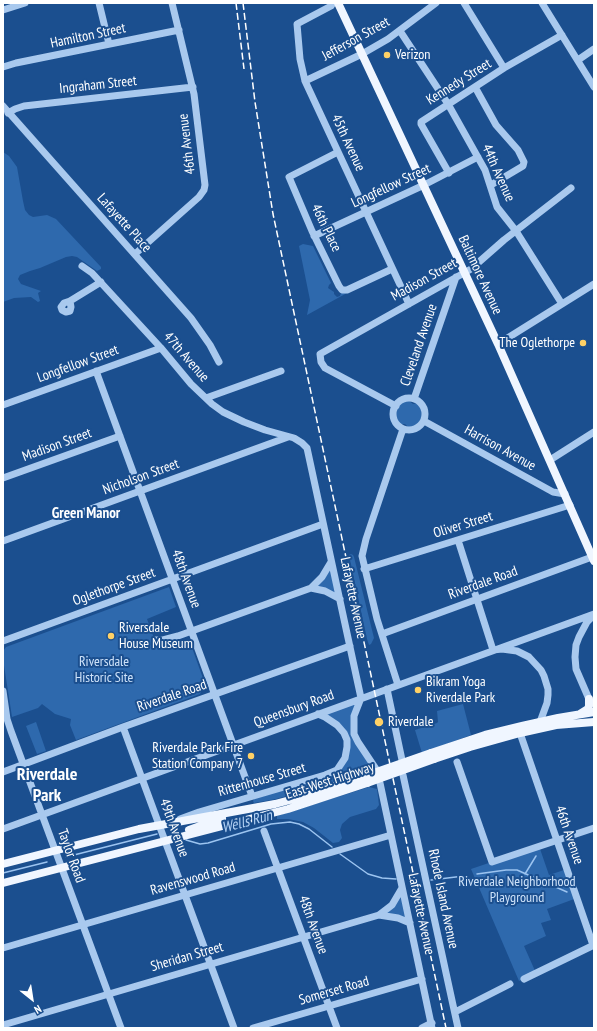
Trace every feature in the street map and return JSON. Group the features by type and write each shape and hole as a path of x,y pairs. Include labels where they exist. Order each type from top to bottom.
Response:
{"main road":[{"name":"Baltimore Avenue","path":"336,5 362,54 465,272 593,559"},
{"path":"579,714 588,709 592,703"},
{"name":"East-West Highway","path":"3,883 288,809 433,756 485,735 540,722 594,712"},
{"name":"East-West Highway","path":"433,756 556,725 594,724"},
{"name":"East-West Highway","path":"3,864 159,825 239,811 366,780"},
{"path":"165,842 166,838 172,834 202,826 239,811"}],"street":[{"path":"3,10 25,3"},
{"path":"99,3 109,44"},
{"name":"46th Avenue","path":"135,254 199,197 204,190 205,181 193,87 172,3"},
{"name":"Jefferson Street","path":"305,81 362,54 388,39 436,3"},
{"path":"464,3 504,68"},
{"path":"542,3 594,87"},
{"name":"45th Avenue","path":"336,5 297,24 300,59 305,81 409,304"},
{"name":"Hamilton Street","path":"3,67 16,63 179,30"},
{"name":"44th Avenue","path":"400,31 448,104 478,157 491,185 497,207 516,231 562,304"},
{"name":"Kennedy Street","path":"449,173 421,122 504,68 562,35"},
{"path":"578,60 594,49"},
{"name":"Ingraham Street","path":"8,113 24,106 193,87"},
{"path":"475,87 496,125 518,150 524,162 523,166 491,185"},
{"name":"Lafayette Place","path":"3,106 192,318 210,345 219,362"},
{"name":"46th Place","path":"338,152 288,177 314,236 342,290 347,290 392,269"},
{"name":"Longfellow Street","path":"314,236 449,173 478,157"},
{"name":"Madison Street","path":"396,406 325,368 321,362 320,354 465,272 571,188"},
{"name":"47th Avenue","path":"82,266 92,272 161,348 191,384 217,408 231,416 265,430 288,437"},
{"name":"Cleveland Avenue","path":"414,399 456,277"},
{"path":"70,301 101,282"},
{"path":"498,344 594,284"},
{"name":"Longfellow Street","path":"3,405 161,348"},
{"path":"206,398 281,371"},
{"name":"48th Avenue","path":"96,372 252,796"},
{"path":"404,399 414,399 421,403 424,408 424,421 416,428 410,430 403,429 394,419 394,411 396,406 404,399"},
{"name":"Harrison Avenue","path":"424,421 553,492 565,494"},
{"path":"398,685 382,634 364,569 362,556 366,539 403,429"},
{"path":"550,460 594,432"},
{"name":"Madison Street","path":"3,478 120,436"},
{"name":"Nicholson Street","path":"3,541 288,437"},
{"name":"Lafayette Avenue","path":"288,437 298,440 307,448 361,698"},
{"name":"Oliver Street","path":"364,569 570,505"},
{"name":"Oglethorpe Street","path":"3,642 323,524"},
{"path":"458,540 493,650 502,649 519,652 529,656 541,670 546,680 548,695 547,703 540,722"},
{"name":"Riverdale Road","path":"382,634 593,559"},
{"path":"155,640 169,638 191,631 311,588 322,577 331,562"},
{"path":"311,588 325,591 340,599"},
{"path":"592,703 576,669 575,657 579,637 587,622 594,614"},
{"name":"Queensbury Road","path":"3,829 594,614"},
{"name":"Riverdale Road","path":"3,772 123,727 350,646"},
{"path":"387,689 402,760"},
{"name":"Taylor Road","path":"3,691 7,719 121,1028"},
{"path":"361,698 354,716 353,730 356,738 376,768"},
{"path":"317,714 325,717 337,725 344,733 347,740 356,738"},
{"name":"49th Avenue","path":"123,727 234,1028"},
{"name":"46th Avenue","path":"520,733 594,945"},
{"name":"Rittenhouse Street","path":"174,822 199,812 334,772 343,762 347,750 347,740"},
{"path":"457,762 492,862 594,828"},
{"name":"Rhode Island Avenue","path":"403,775 458,1028"},
{"name":"Lafayette Avenue","path":"380,783 432,1026"},
{"name":"48th Avenue","path":"264,831 337,1028"},
{"name":"Ravenswood Road","path":"3,948 391,834"},
{"name":"Sheridan Street","path":"3,1024 379,915 392,905 402,888"},
{"name":"Sheridan Street","path":"379,915 398,918 410,923"},
{"path":"524,979 594,945"},
{"name":"Somerset Road","path":"253,1028 422,979"},
{"path":"454,1012 510,984"},
{"path":"422,1028 432,1026"}],"green space":[{"path":"3,152 9,156 17,167 25,210 29,215 33,217 47,215 56,219 101,267 101,269 97,271 77,257 72,256 20,275 18,279 21,284 41,291 38,293 40,301 38,302 31,297 14,298 3,302"},
{"path":"303,244 313,246 331,283 328,288 334,292 337,297 340,296 341,293 347,293 307,315 310,300 299,246"},
{"path":"404,400 408,400 413,404 418,403 421,407 423,416 418,425 409,428 405,424 399,424 395,416 396,407"},
{"path":"351,554 354,557 374,638 369,645 349,555"},
{"path":"331,562 340,599 315,585"},
{"name":"Riversdale Historic Site","path":"169,587 176,607 147,619 158,649 185,640 190,642 205,684 200,694 76,740 70,725 71,719 55,714 42,704 38,708 12,717 3,659 3,651 6,647"},
{"path":"361,699 353,721 365,758 370,768 330,784 276,799 254,803 254,799 340,771 344,765 344,734 318,714"},
{"path":"463,704 471,735 422,753 415,730 437,723 437,711"},
{"path":"36,722 46,751 37,754 26,726"},
{"path":"369,787 377,789 379,805 376,809 350,817 342,824 340,830 342,838 339,842 333,843 314,828 303,822 288,819 277,819 277,816"},
{"name":"Riverdale Neighborhood Playground","path":"539,846 549,875 567,869 577,898 547,909 551,920 541,923 546,936 524,946 536,973 519,981 471,869"},
{"path":"402,888 410,922 379,915"}],"waterway":[{"name":"Wells Run","path":"186,840 200,844 208,843 271,824 290,822 299,824 309,829 332,847"},
{"path":"66,857 157,834"},
{"name":"Wells Run","path":"340,854 368,874 382,878 396,879"},
{"path":"525,874 536,856"},
{"path":"3,873 47,862"},
{"name":"Wells Run","path":"477,874 517,870 567,892"},
{"name":"Wells Run","path":"431,880 464,876"}],"railway":[{"path":"236,3 244,69"},
{"path":"243,3 255,102 273,214 446,1028"}],"place":[{"name":"Verizon","path":"387,55"},
{"name":"The Oglethorpe","path":"583,343"},
{"name":"Riversdale House Museum","path":"111,636"},
{"name":"Bikram Yoga Riverdale Park","path":"418,690"},
{"name":"Riverdale","path":"379,722"},
{"name":"Riverdale Park Fire Station Company 7","path":"251,756"}],"district":[{"name":"Green Manor","path":"86,514"},
{"name":"Riverdale Park","path":"47,785"}]}
